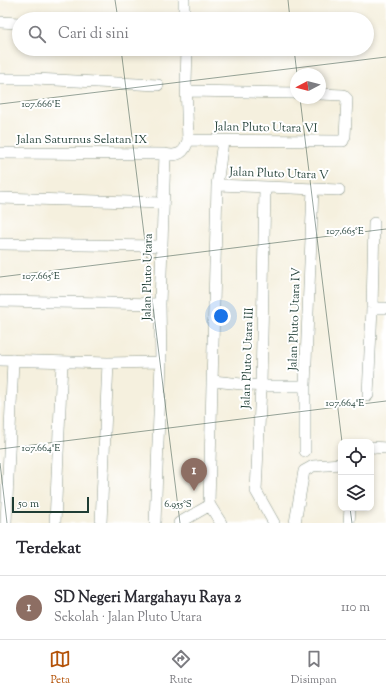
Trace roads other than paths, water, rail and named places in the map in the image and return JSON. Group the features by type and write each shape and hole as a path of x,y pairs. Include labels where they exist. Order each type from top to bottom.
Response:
{"street":[{"path":"184,0 184,12"},
{"path":"0,22 12,23"},
{"path":"165,154 170,155 181,152 186,147 188,140 187,56"},
{"path":"0,79 34,79 158,85"},
{"path":"187,91 290,93"},
{"name":"Jalan Pluto Utara VI","path":"188,140 343,141 345,136 347,99 343,95 326,94"},
{"path":"221,523 210,505 218,185 223,141"},
{"name":"Jalan Saturnus Selatan IX","path":"0,153 165,154"},
{"name":"Jalan Pluto Utara","path":"156,521 161,362 160,304 165,154"},
{"name":"Jalan Pluto Utara V","path":"218,185 339,190"},
{"name":"Jalan Pluto Utara III","path":"265,188 261,386 256,491 274,523"},
{"name":"Jalan Pluto Utara IV","path":"305,451 305,386 313,189"},
{"path":"0,198 163,202"},
{"path":"368,395 374,223"},
{"path":"0,244 162,246"},
{"path":"0,300 160,304"},
{"path":"372,308 386,308"},
{"path":"0,360 108,363 161,362"},
{"path":"6,523 13,360"},
{"path":"55,523 62,362"},
{"path":"101,523 108,363"},
{"path":"213,381 261,386 305,386"},
{"path":"374,447 386,448"},
{"path":"295,523 304,471 313,466 338,464"},
{"path":"179,523 210,505"},
{"path":"349,523 350,511"}],"place":[{"name":"SD Negeri Margahayu Raya 2","path":"194,491"}]}
